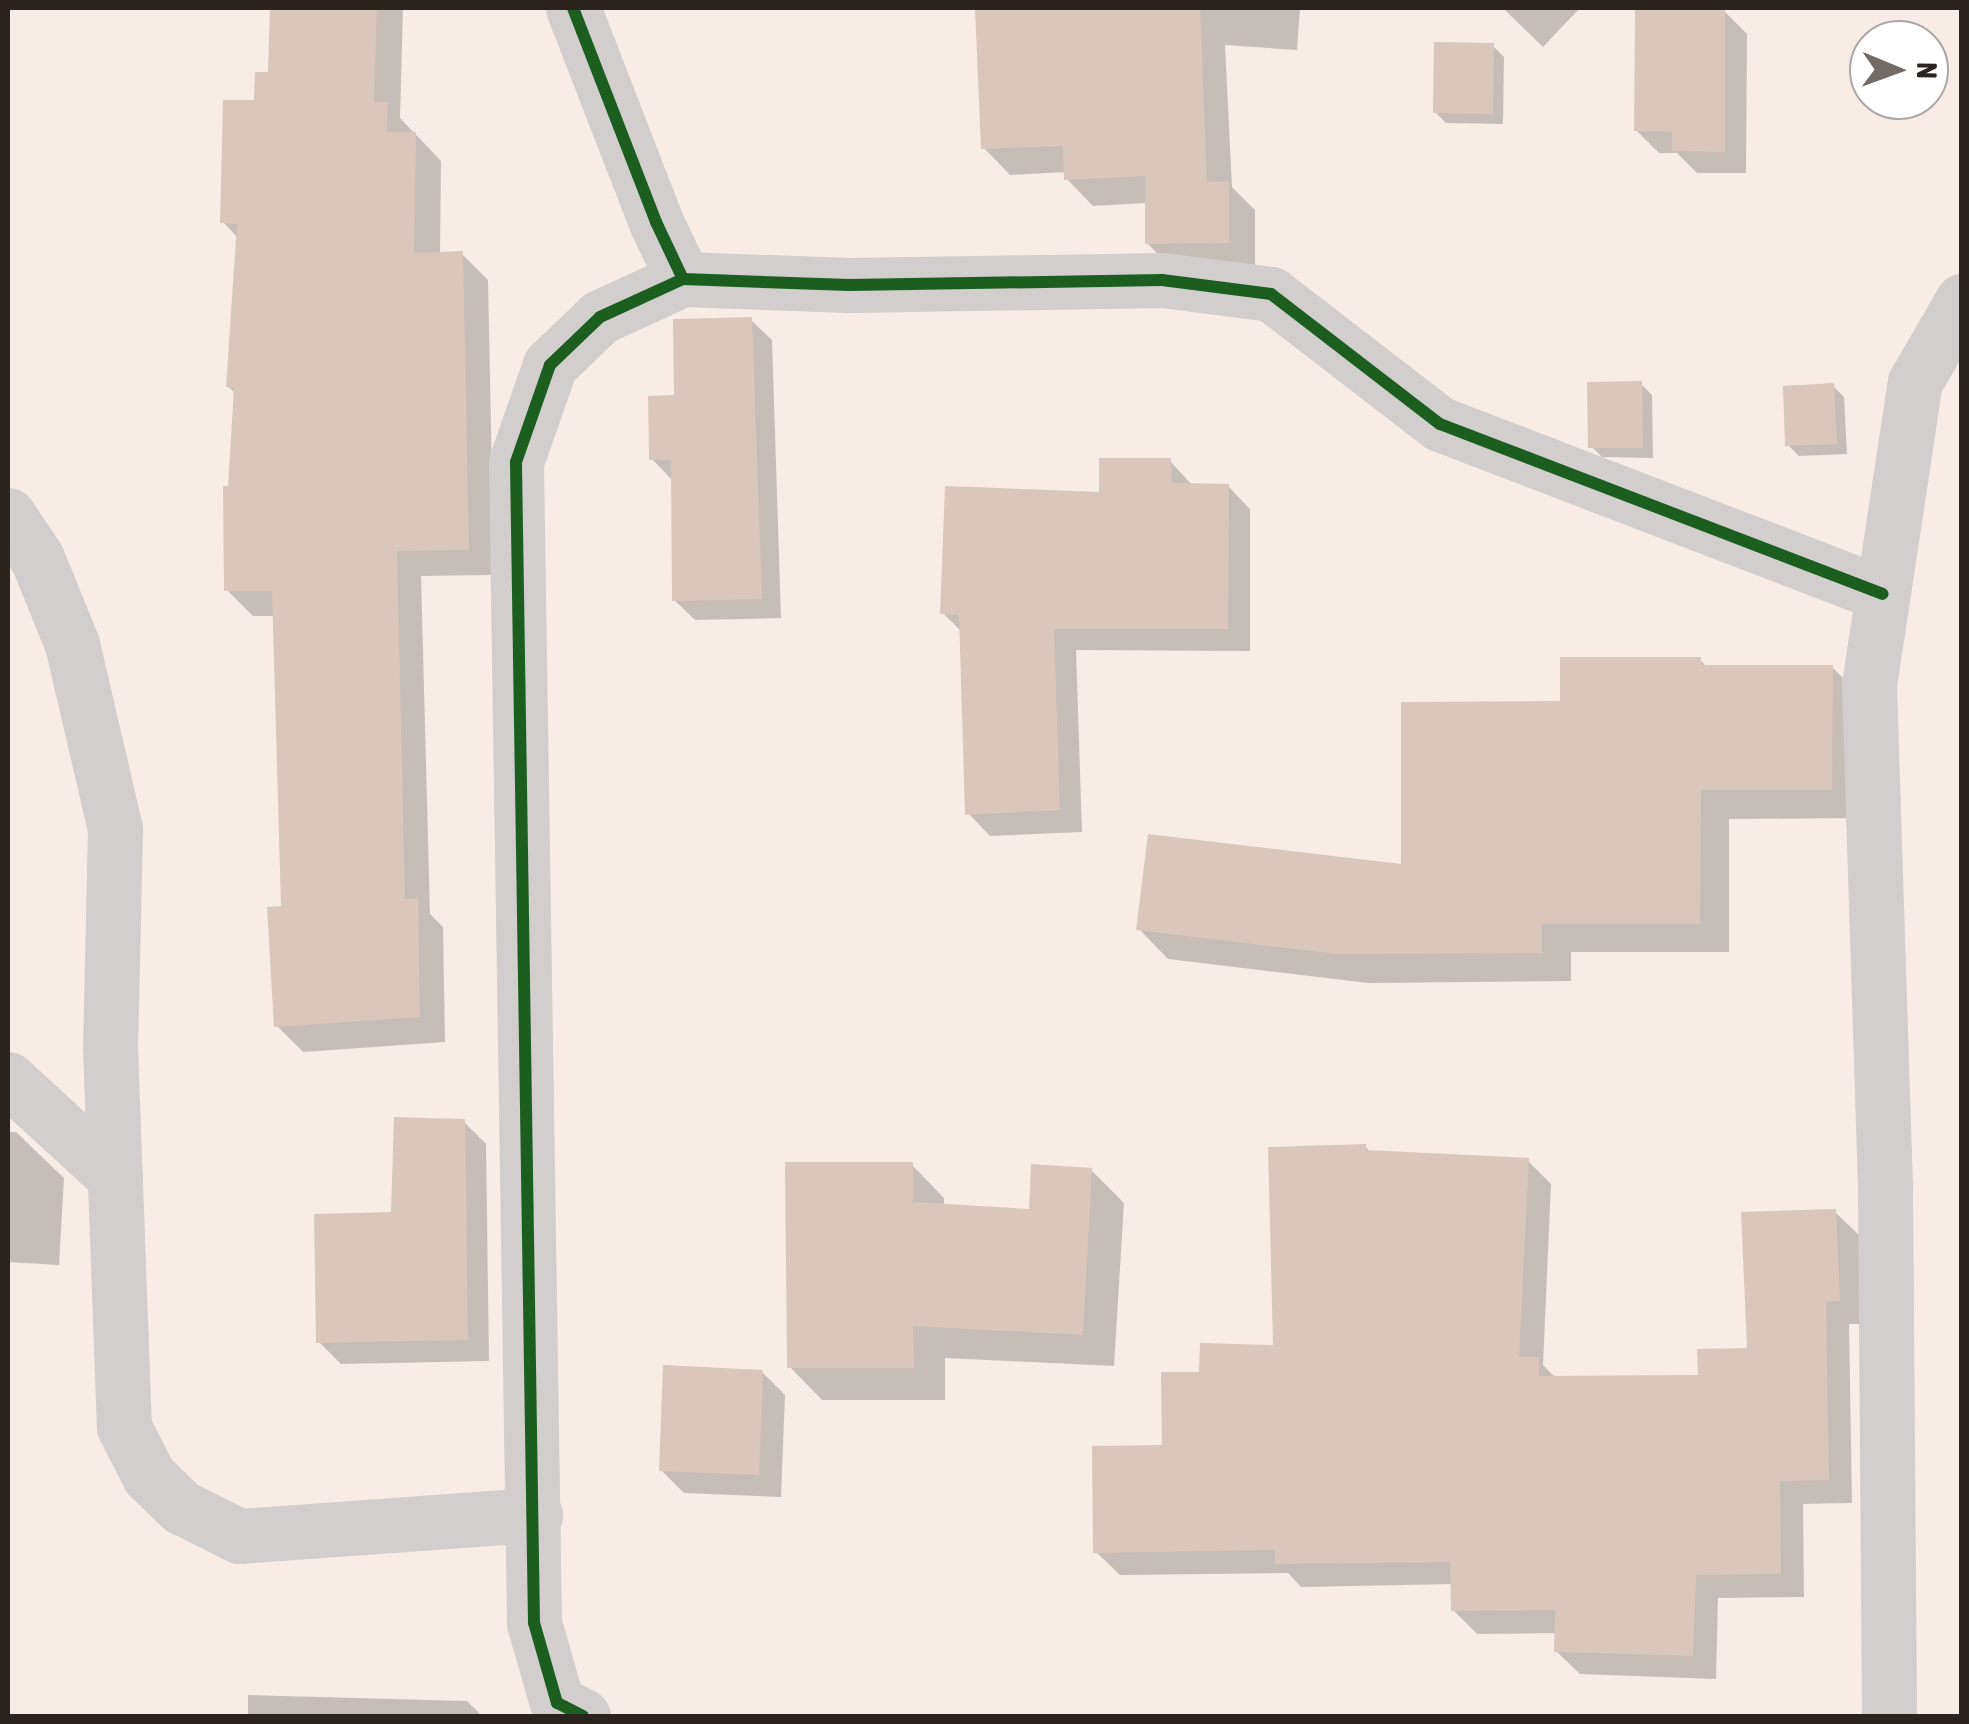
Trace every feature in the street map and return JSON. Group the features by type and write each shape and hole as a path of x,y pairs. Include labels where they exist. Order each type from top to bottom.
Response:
{"street":[{"path":"573,8 656,222 683,279"},
{"path":"583,1716 558,1702 534,1622 516,462 550,366 600,318 683,279 849,286 1162,280 1272,294 1440,424 1883,594"},
{"path":"1888,1716 1885,1187 1869,685 1915,382 1962,300"},
{"path":"8,514 37,558 72,644 115,829 110,1047 124,1427 149,1476 181,1508 240,1536 535,1515"},
{"path":"8,1079 114,1177"}],"building":[{"path":"270,8 377,8 374,102 388,102 387,132 416,132 414,253 463,251 469,550 397,551 405,899 418,898 420,1017 274,1027 267,907 281,906 272,591 224,591 223,486 228,486 234,388 226,387 237,224 220,223 223,100 254,100 255,72 268,72"},
{"path":"975,8 1200,8 1207,182 1229,181 1229,243 1145,244 1145,176 1064,180 1063,146 981,149"},
{"path":"1635,8 1725,9 1725,152 1672,151 1672,132 1634,131"},
{"path":"1434,42 1494,43 1493,114 1433,113"},
{"path":"752,317 762,599 672,601 671,460 649,460 648,396 674,395 673,319"},
{"path":"1642,381 1643,448 1588,448 1587,382"},
{"path":"1834,383 1837,444 1785,446 1783,386"},
{"path":"1099,458 1171,458 1172,483 1229,484 1228,629 1054,629 1060,810 965,815 959,615 940,614 945,486 1099,492"},
{"path":"1560,657 1701,657 1701,665 1833,665 1832,790 1701,790 1700,924 1542,924 1542,953 1337,954 1136,930 1148,834 1401,864 1401,702 1560,701"},
{"path":"394,1117 465,1119 468,1340 316,1343 314,1214 391,1212"},
{"path":"1366,1144 1366,1150 1529,1158 1519,1357 1539,1357 1539,1376 1698,1375 1697,1349 1747,1348 1741,1212 1836,1209 1840,1301 1826,1302 1829,1480 1780,1481 1781,1574 1696,1575 1693,1656 1554,1652 1555,1610 1451,1611 1450,1562 1275,1564 1275,1550 1093,1553 1092,1446 1162,1445 1161,1372 1199,1372 1200,1343 1273,1345 1268,1147"},
{"path":"785,1162 913,1162 913,1202 1029,1209 1031,1164 1092,1168 1083,1335 913,1326 914,1368 787,1368"},
{"path":"663,1365 763,1370 759,1475 659,1471"}],"cycle path":[{"path":"573,8 656,222 683,279 849,285 1162,280 1271,294 1440,424 1883,594"},
{"path":"583,1716 557,1703 534,1623 516,462 550,365 600,317 683,279"}]}
